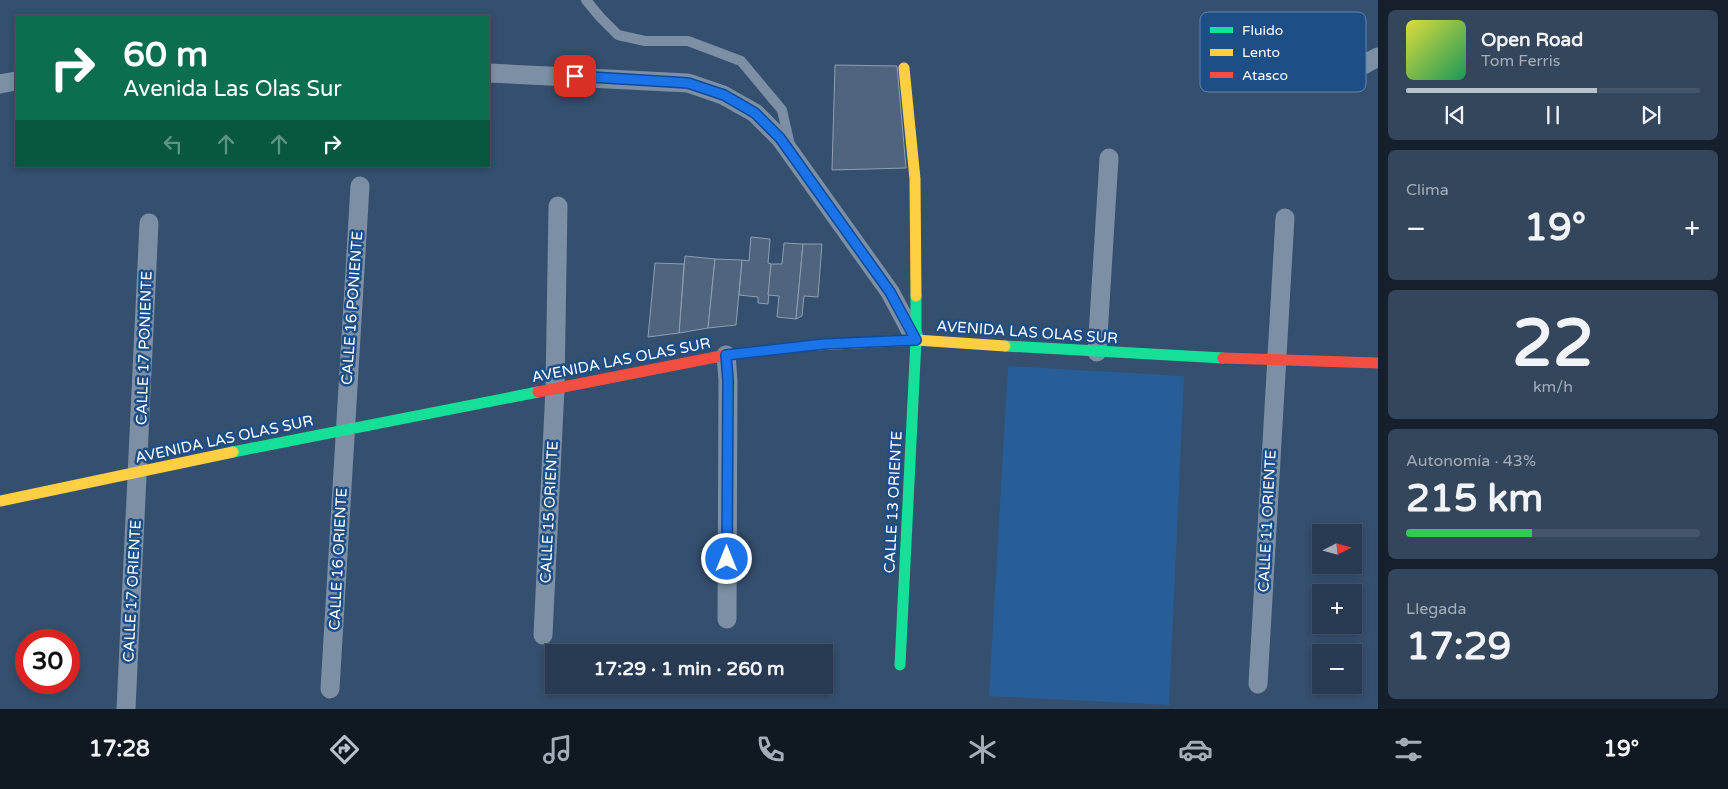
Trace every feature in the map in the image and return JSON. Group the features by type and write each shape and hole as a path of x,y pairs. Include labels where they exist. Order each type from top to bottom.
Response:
{"street":[{"name":"CALLE 13 ORIENTE","path":"900,665 916,340 915,179 904,68"},
{"path":"490,72 688,83 724,95 755,113 780,138 890,292 916,340"},
{"path":"0,84 15,81"},
{"path":"1097,352 1109,158"},
{"name":"CALLE 16 PONIENTE","path":"345,429 360,186"},
{"name":"CALLE 15 ORIENTE","path":"543,635 556,388 558,206"},
{"name":"CALLE 11 ORIENTE","path":"1258,684 1285,218"},
{"name":"CALLE 17 PONIENTE","path":"138,473 149,223"},
{"name":"AVENIDA LAS OLAS SUR","path":"0,501 345,429 726,355 824,344 916,340 1097,352 1378,363"},
{"path":"726,355 728,380 727,619"},
{"name":"CALLE 16 ORIENTE","path":"330,689 345,429"},
{"name":"CALLE 17 ORIENTE","path":"126,709 138,473"}],"lane":[{"path":"586,0 600,18 618,35 645,41 688,42 741,62 782,110 793,156"}],"shaded area":[{"path":"1008,366 1184,376 1169,705 989,696"}],"building":[{"path":"835,65 897,66 906,168 832,170"},
{"path":"751,237 770,239 768,263 771,264 768,304 758,303 758,297 739,295 742,260 749,261"},
{"path":"784,243 803,244 796,319 777,317 779,296 768,295 771,264 782,264"},
{"path":"803,244 822,244 818,297 804,296 802,316 796,319"},
{"path":"685,256 715,259 708,328 679,333"},
{"path":"715,259 742,260 736,325 708,328"},
{"path":"655,263 684,264 679,333 648,337"}],"traffic: fast":[{"path":"900,665 916,340 916,296"},
{"path":"1005,346 1223,358"},
{"path":"233,452 538,392"}],"traffic: slow":[{"path":"904,68 915,179 916,296"},
{"path":"815,345 916,340 1005,346"},
{"path":"0,501 233,452"}],"traffic: jam":[{"path":"538,392 726,355 815,345"},
{"path":"1223,358 1378,363"}],"route":[{"path":"575,76 633,78 688,83 724,95 755,113 780,138 890,292 916,340 824,344 726,355 728,380 727,559"}]}
